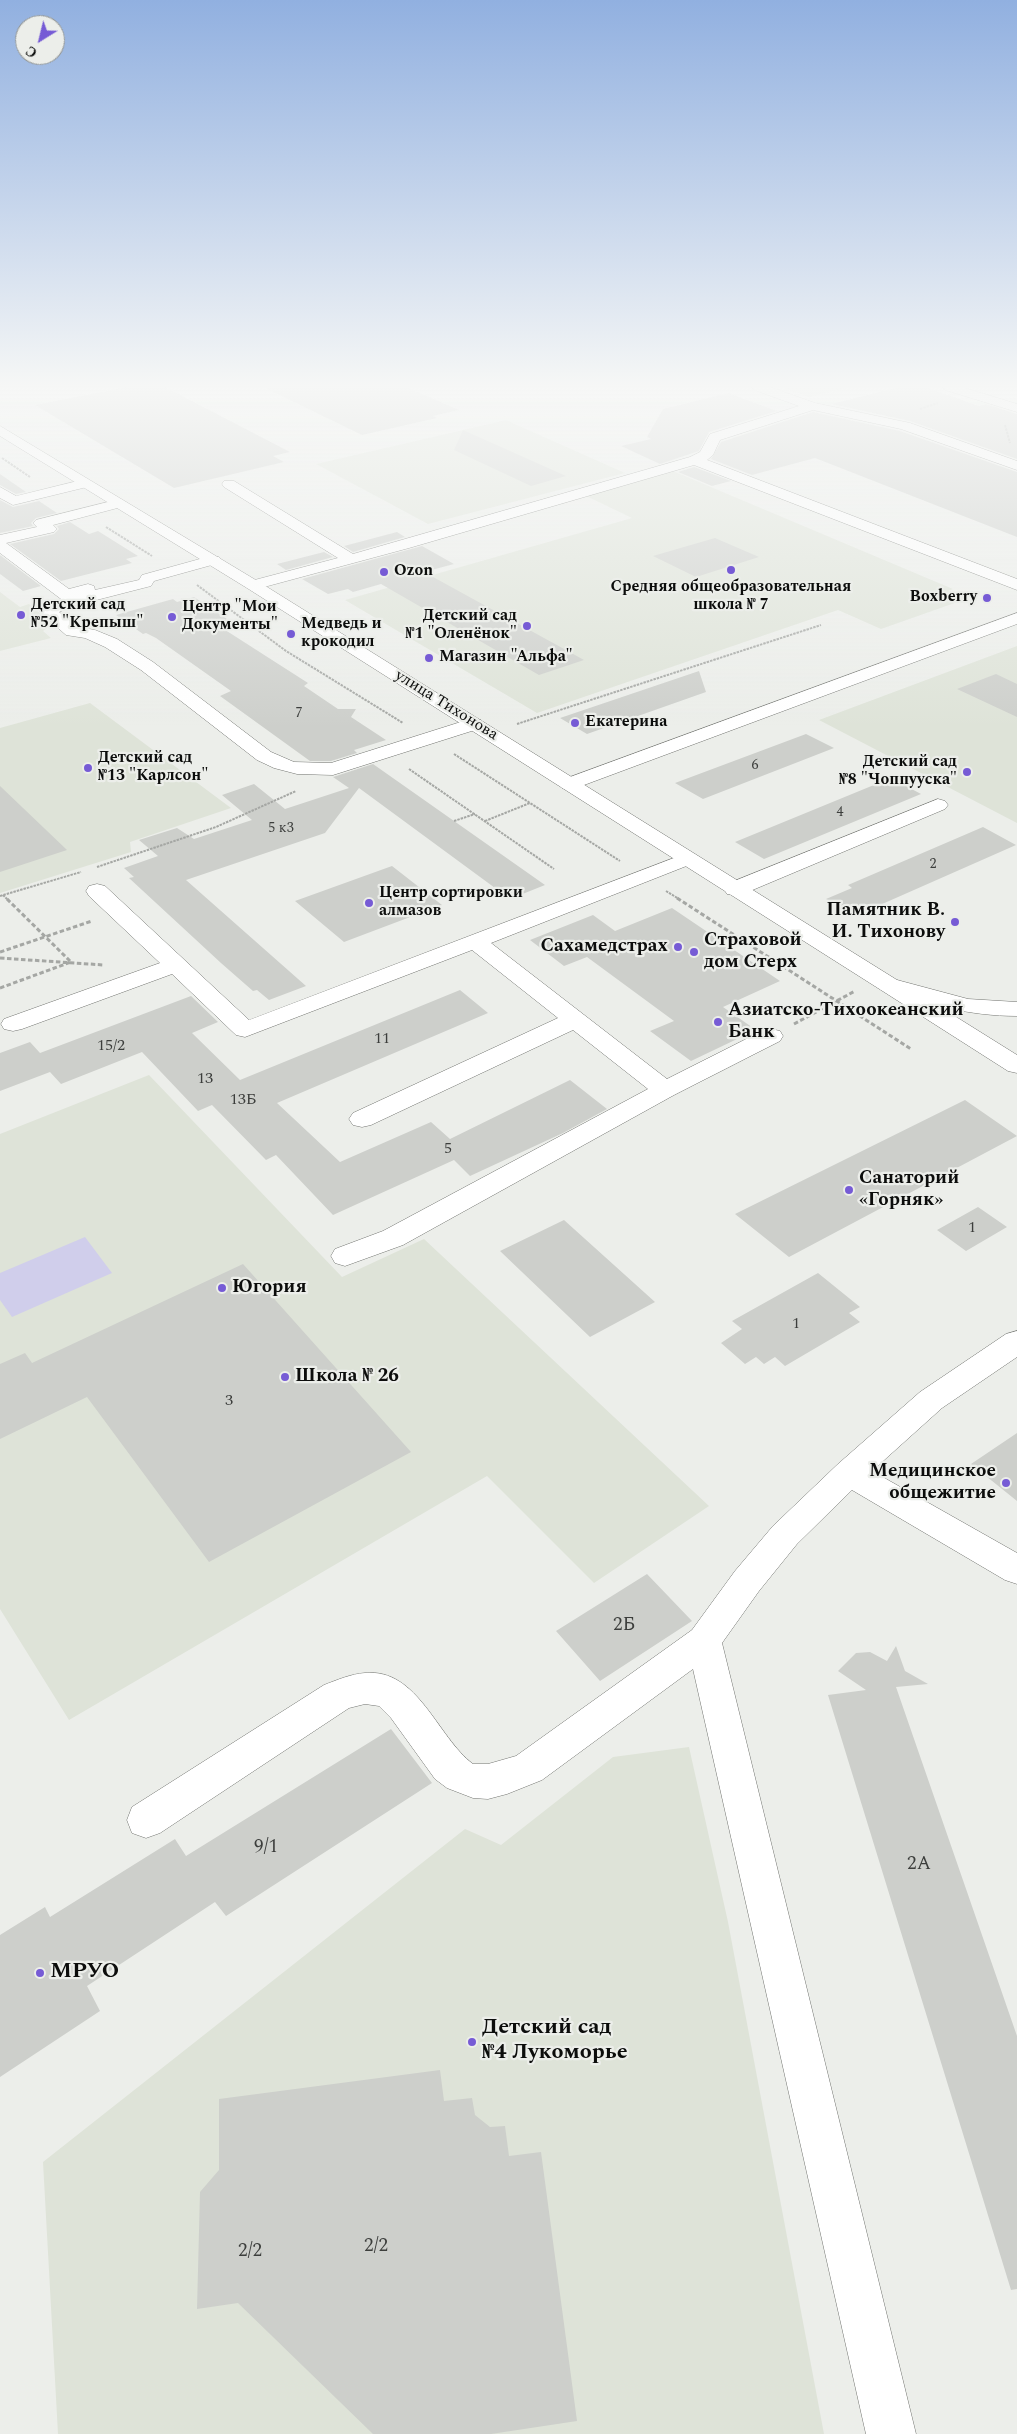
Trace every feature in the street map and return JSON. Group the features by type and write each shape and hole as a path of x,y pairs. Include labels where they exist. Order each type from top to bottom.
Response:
{"main road":[{"name":"улица Тихонова","path":"116,501 884,982"},
{"path":"255,501 351,559"},
{"path":"253,585 554,501"},
{"path":"800,501 1017,585"},
{"path":"0,540 49,529 41,523 120,503"},
{"path":"0,546 66,595 138,576 148,578 213,560"},
{"path":"148,578 145,583 67,602 47,611 72,632 89,634 111,643 147,666 264,756 278,764 312,772 333,769 474,724"},
{"path":"569,784 1014,621"},
{"path":"735,889 938,805"},
{"path":"96,891 120,912 167,968 245,1030 687,858"},
{"path":"474,941 665,1090"},
{"path":"13,1024 167,968"},
{"path":"884,982 955,1005 978,1009 1017,1009"},
{"path":"884,982 1017,1066"},
{"path":"362,1119 574,1020"},
{"path":"345,1256 393,1238 665,1090 771,1036"},
{"path":"146,1820 337,1696 367,1688 382,1690 395,1697 407,1709 442,1763 458,1775 475,1781 494,1781 530,1768 704,1642 747,1581 785,1535 849,1473 931,1400 1017,1342"},
{"path":"849,1473 1017,1570"},
{"path":"704,1642 891,2434"}],"path":[{"path":"512,726 821,625"},
{"path":"410,769 554,869"},
{"path":"96,868 216,828 300,789"},
{"path":"485,821 530,803"},
{"path":"454,821 475,814"},
{"path":"71,962 2,895 87,870"},
{"path":"0,952 120,912"},
{"path":"0,958 167,968"},
{"path":"0,988 71,962"},
{"path":"771,1036 884,982"}],"shaded area":[{"path":"384,501 518,501 428,524"},
{"path":"596,501 743,501 953,589 948,591 966,599 881,629 838,610 537,713 345,600 632,518"},
{"name":"Детский сад №52 \"Крепыш\"","path":"0,592 20,607 29,604 50,622 49,627 43,631 51,638 0,651"},
{"name":"Детский сад №8 \"Чоппууска\"","path":"1017,646 1017,823 819,720"},
{"name":"Детский сад №13 \"Карлсон\"","path":"90,703 231,808 130,842 131,852 0,893 0,728"},
{"name":"Школа № 26","path":"149,1075 342,1277 424,1239 709,1506 594,1583 487,1476 69,1720 0,1609 0,1134"},
{"path":"85,1237 112,1273 12,1317 0,1300 0,1273"},
{"name":"Детский сад №4 Лукоморье","path":"689,1747 728,1922 824,2434 58,2434 43,2162 465,1829 501,1845 613,1757"}],"building":[{"path":"0,501 13,507 39,501 57,513 36,518 31,523 33,526 0,533"},
{"path":"924,501 1017,501 1017,537"},
{"path":"70,522 89,534 98,531 138,556 126,559 132,563 61,581 10,544 54,534 59,529 57,526"},
{"path":"397,532 405,537 353,552 344,546"},
{"path":"715,538 759,557 696,577 653,556"},
{"path":"422,546 454,564 424,572 584,660 539,675 381,584 353,592 348,589 328,594 302,579"},
{"path":"324,552 333,557 286,570 277,564"},
{"path":"0,555 41,586 23,591 0,574"},
{"path":"194,597 227,619 219,626 308,683 304,686 338,709 356,709 351,717 386,740 354,750 357,753 331,761 310,761 220,696 231,691 156,638 146,633 143,634 116,615 173,599 177,602"},
{"path":"699,671 706,692 587,734 560,718"},
{"path":"996,674 1017,684 1017,717 957,689"},
{"path":"806,734 834,748 703,799 675,783"},
{"path":"373,764 545,885 510,899 359,788 325,833 186,880 306,986 269,1000 257,990 253,991 221,963 129,878 134,877 124,868 158,856 139,840 177,828 194,839 252,820 222,795 254,784 285,809 349,788 333,777"},
{"path":"891,778 921,794 764,859 735,842"},
{"path":"0,786 67,850 0,872"},
{"path":"983,827 1016,845 855,916 826,899 852,888 848,885"},
{"name":"Центр сортировки алмазов","path":"392,866 442,905 344,942 295,901"},
{"path":"672,908 780,981 723,1007 756,1030 691,1061 650,1031 674,1021 587,957 564,966 530,940 593,915 615,931"},
{"path":"460,990 488,1013 277,1103 340,1162 431,1122 450,1139 570,1080 607,1109 563,1133 470,1176 454,1160 333,1215 276,1155 266,1160 212,1105 198,1111 142,1052 61,1084 50,1072 0,1091 0,1053 30,1042 40,1053 191,996 218,1022 192,1033 240,1080"},
{"name":"Санаторий «Горняк»","path":"965,1100 1017,1136 789,1257 735,1214"},
{"path":"978,1207 1007,1227 966,1251 937,1230"},
{"path":"564,1220 655,1302 590,1337 500,1251"},
{"path":"243,1264 411,1452 209,1562 87,1397 0,1439 0,1364 25,1353 32,1363"},
{"path":"818,1273 860,1307 849,1313 860,1322 785,1366 775,1357 764,1364 756,1357 745,1364 721,1343 742,1329 732,1321"},
{"name":"Медицинское общежитие","path":"1017,1433 1017,1501 971,1464"},
{"path":"647,1574 692,1621 600,1681 556,1631"},
{"path":"896,1646 905,1671 928,1684 896,1687 1017,2036 1017,2289 1011,2290 828,1695 866,1690 838,1671 856,1653 870,1652 887,1661"},
{"path":"391,1729 432,1783 226,1916 215,1902 87,1986 100,2011 0,2077 0,1935 45,1907 50,1917 175,1839 186,1856"},
{"path":"440,2070 444,2101 472,2098 475,2115 490,2127 505,2126 509,2156 541,2152 577,2421 491,2434 373,2434 238,2303 197,2309 200,2192 219,2170 219,2099"}],"place":[{"name":"Cредняя общеобразовательная школа № 7","path":"731,570"},
{"name":"Ozon","path":"384,572"},
{"name":"Boxberry","path":"987,598"},
{"name":"Детский сад №52 \"Крепыш\"","path":"21,615"},
{"name":"Центр \"Мои Документы\"","path":"172,617"},
{"name":"Детский сад №1 \"Оленёнок\"","path":"527,626"},
{"name":"Медведь и крокодил","path":"291,634"},
{"name":"Магазин \"Альфа\"","path":"429,658"},
{"name":"Екатерина","path":"575,723"},
{"name":"Детский сад №13 \"Карлсон\"","path":"88,768"},
{"name":"Детский сад №8 \"Чоппууска\"","path":"967,772"},
{"name":"Центр сортировки алмазов","path":"369,903"},
{"name":"Памятник В. И. Тихонову","path":"955,922"},
{"name":"Сахамедстрах","path":"678,947"},
{"name":"Страховой дом Стерх","path":"694,952"},
{"name":"Азиатско-Тихоокеанский Банк","path":"718,1022"},
{"name":"Санаторий «Горняк»","path":"849,1190"},
{"name":"Югория","path":"222,1288"},
{"name":"Школа № 26","path":"285,1377"},
{"name":"Медицинское общежитие","path":"1006,1483"},
{"name":"МРУО","path":"40,1973"},
{"name":"Детский сад №4 Лукоморье","path":"472,2042"}]}
